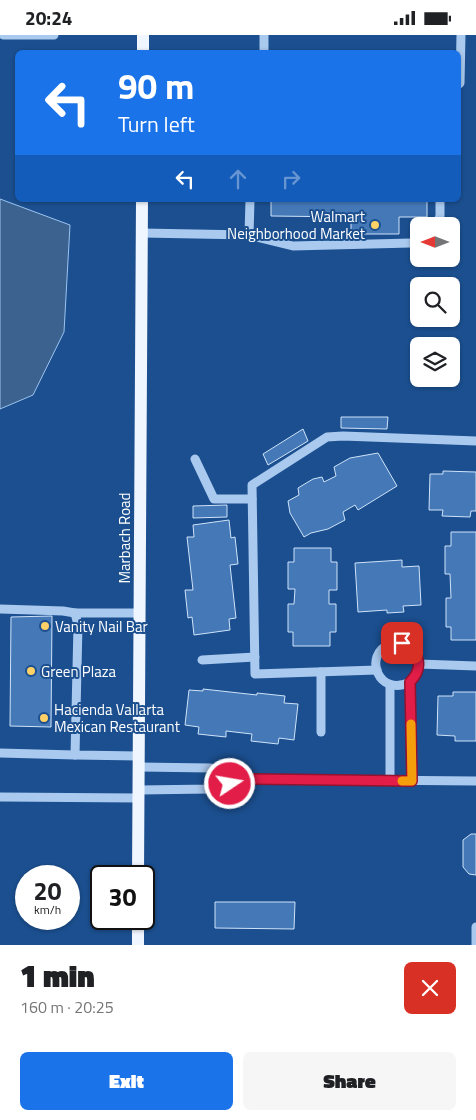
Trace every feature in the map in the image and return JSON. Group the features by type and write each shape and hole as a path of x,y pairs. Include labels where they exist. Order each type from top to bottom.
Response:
{"main road":[{"path":"143,35 143,50"},
{"name":"Marbach Road","path":"138,865 142,202"},
{"path":"138,930 138,945"}],"street":[{"path":"3,35 54,35"},
{"path":"264,35 264,50"},
{"path":"461,35 461,50"},
{"path":"249,235 250,202"},
{"path":"440,202 440,217"},
{"path":"142,233 249,235 293,246 410,243"},
{"path":"377,670 256,675 252,485 328,437 476,441"},
{"path":"195,459 214,499 252,499"},
{"path":"0,609 75,613 140,613"},
{"path":"75,613 78,625 75,755"},
{"path":"394,643 409,646 418,657 419,665 418,671 410,682 397,686 390,685 380,677 376,663 377,656 387,645 394,643"},
{"path":"202,660 255,657"},
{"path":"419,665 476,666"},
{"path":"322,672 322,732"},
{"path":"410,682 412,781"},
{"path":"390,685 390,781"},
{"path":"0,753 75,755 211,768 248,779 476,781"},
{"path":"0,797 139,794 211,789 248,779"},
{"path":"476,927 476,945"}],"water":[{"path":"0,199 70,225 64,332 33,395 0,409"}],"building":[{"name":"Walmart Neighborhood Market","path":"271,202 427,202 427,217 399,217 399,234 351,234 351,217 271,216"},
{"path":"341,417 388,417 387,429 341,428"},
{"path":"303,429 308,441 268,465 263,454"},
{"path":"378,453 397,486 358,510 355,505 343,512 345,520 328,529 311,533 304,537 290,513 288,501 299,495 298,488 313,479 322,477 324,482 336,476 334,467 350,458"},
{"path":"443,471 476,472 476,511 471,511 470,517 442,516 443,510 429,510 430,474 443,474"},
{"path":"227,505 227,517 193,518 193,506"},
{"path":"229,520 231,538 235,537 238,564 230,565 236,618 229,619 230,630 194,635 192,617 188,618 185,590 193,590 187,537 194,537 193,525"},
{"path":"451,532 476,532 476,640 451,640 451,627 446,627 446,598 451,598 450,574 445,574 445,546 451,546"},
{"path":"294,548 331,548 331,562 337,562 337,590 329,590 329,604 336,604 336,632 330,632 330,646 293,646 293,632 288,632 288,604 294,604 295,589 288,589 288,562 294,562"},
{"path":"402,560 402,567 419,566 421,605 403,606 404,612 387,613 387,610 358,612 355,563"},
{"name":"Green Plaza","path":"52,616 51,727 10,726 11,617"},
{"path":"203,689 285,696 284,703 298,704 294,740 279,738 278,744 251,741 252,734 226,731 226,737 198,734 199,727 185,725 189,690 203,691"},
{"path":"453,692 476,692 476,741 455,741 455,736 437,735 438,696 453,696"},
{"path":"471,834 476,834 476,875 469,874 463,867 463,840"},
{"path":"215,902 295,902 294,929 215,928"}],"slow traffic":[{"path":"402,781 412,781 411,724"}],"place":[{"name":"Walmart Neighborhood Market","path":"375,225"},
{"name":"Vanity Nail Bar","path":"45,626"},
{"name":"Green Plaza","path":"31,671"},
{"name":"Hacienda Vallarta Mexican Restaurant","path":"44,718"}],"route":[{"path":"230,784 248,779 412,781 410,682 415,677 419,665 418,657 414,651 402,643"}]}
